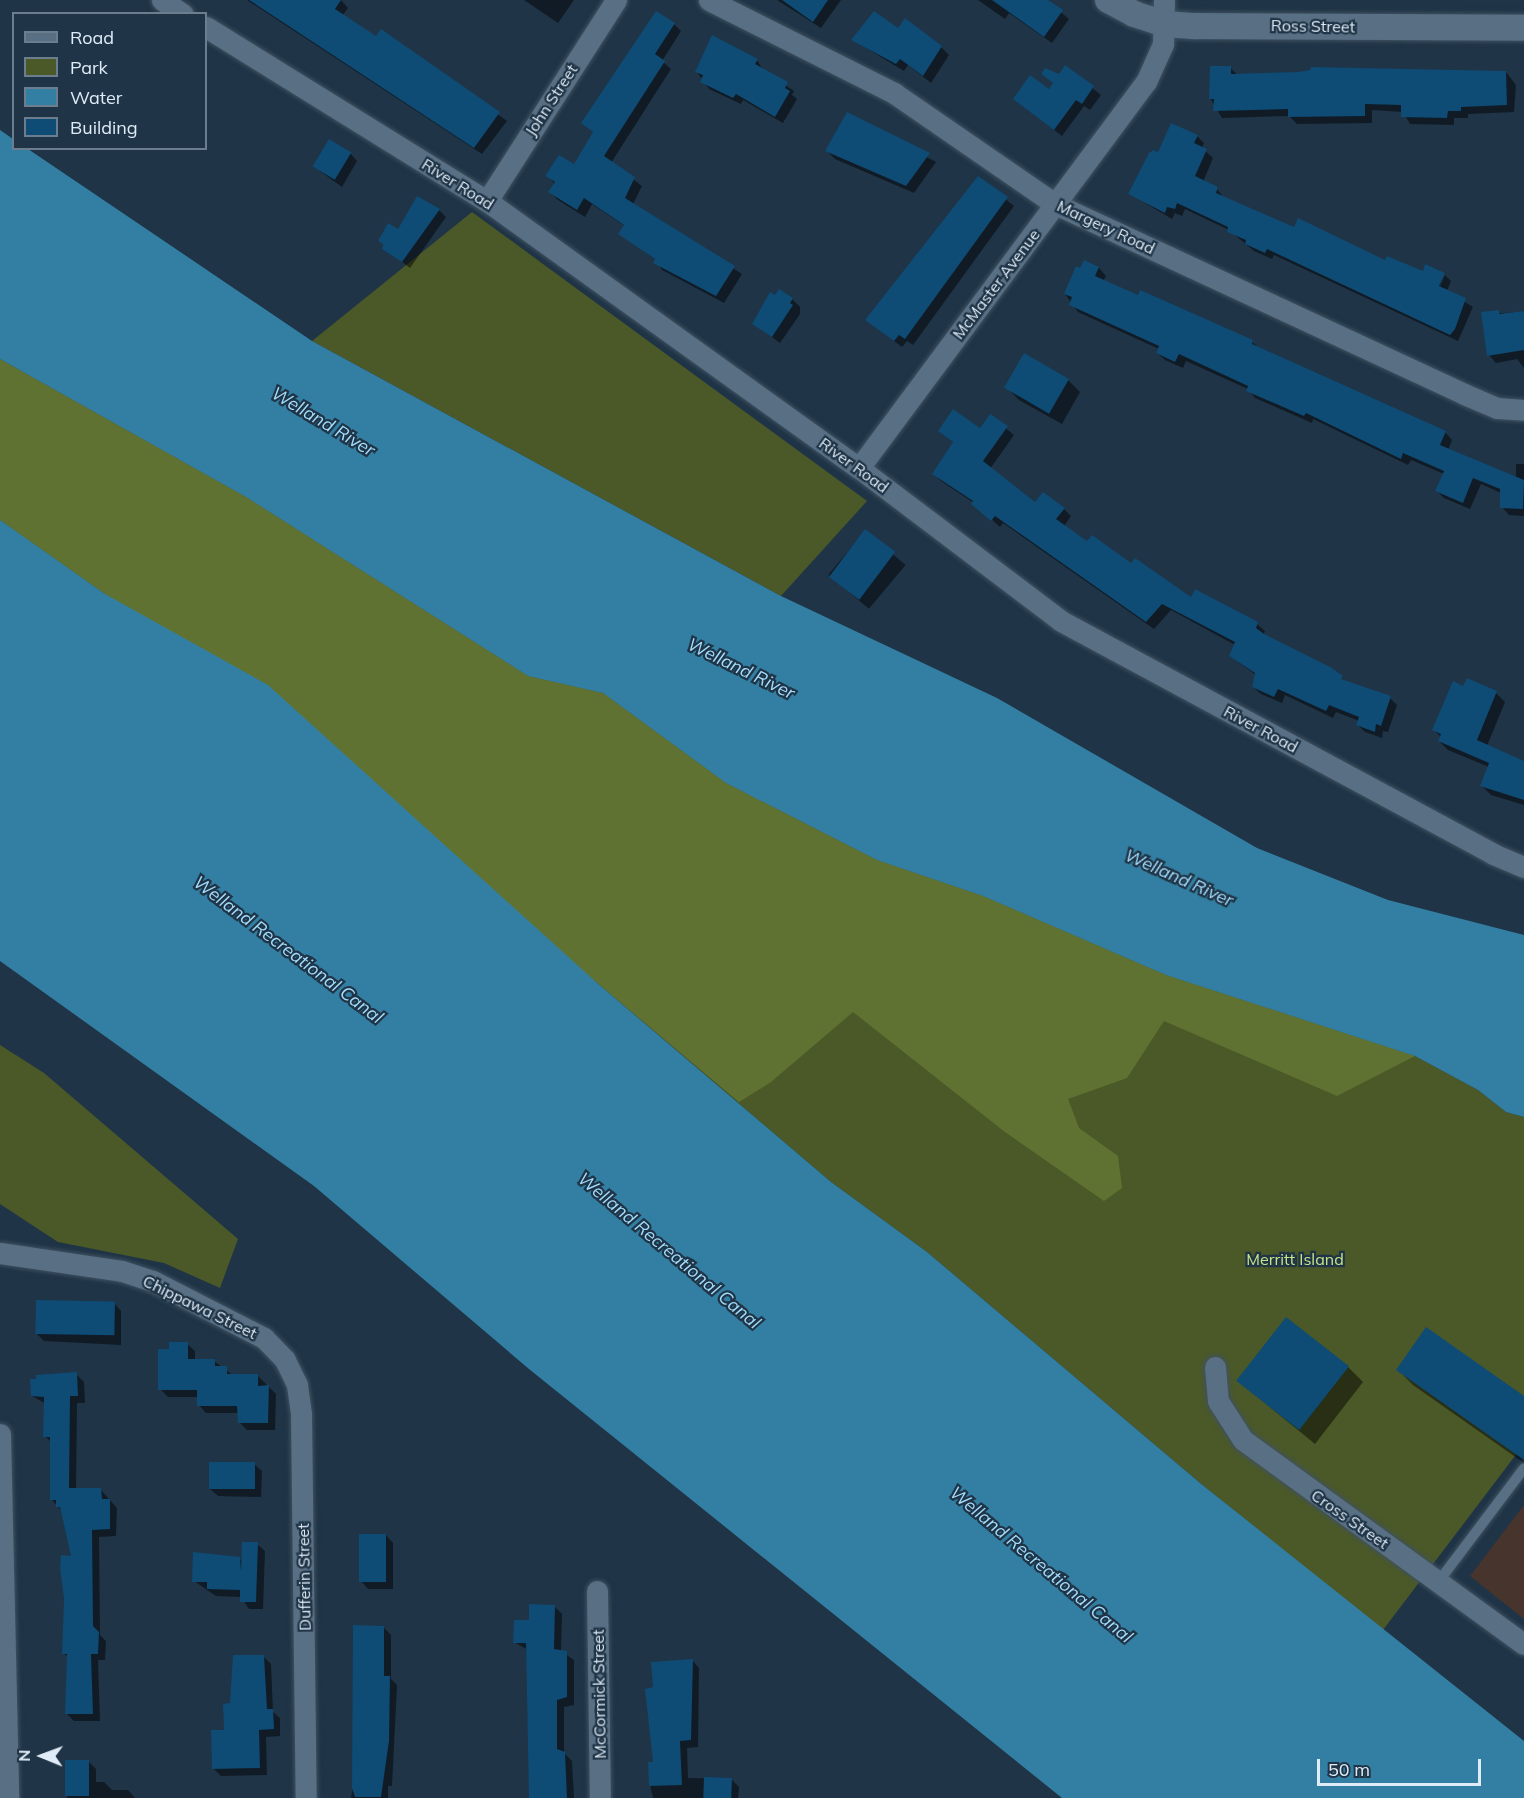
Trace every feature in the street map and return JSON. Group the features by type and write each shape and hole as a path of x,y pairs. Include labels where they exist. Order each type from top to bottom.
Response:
{"street":[{"name":"John Street","path":"487,201 616,0"},
{"name":"Margery Road","path":"709,0 894,93 1055,204 1464,394 1497,408 1524,410"},
{"name":"Ross Street","path":"1108,0 1134,14 1164,12 1524,28"},
{"name":"McMaster Avenue","path":"859,468 1146,82 1162,45 1164,12"},
{"name":"River Road","path":"207,28 487,201 859,468 1018,590 1088,638 1524,867"},
{"name":"Chippawa Street","path":"0,1253 122,1271 153,1281 264,1338 285,1360"},
{"name":"Dufferin Street","path":"285,1360 297,1385 301,1414 306,1798"},
{"name":"Cross Street","path":"1215,1367 1218,1401 1243,1440 1524,1644"},
{"path":"0,1434 8,1798"},
{"name":"McCormick Street","path":"597,1591 600,1798"}],"lane":[{"path":"1439,1581 1524,1468"}],"shaded area":[{"path":"1524,1505 1524,1619 1470,1576"}],"green space":[{"path":"472,212 867,501 781,596 312,341"},
{"name":"Merritt Island","path":"0,359 603,693 1415,1056 1478,1090 1506,1112 1524,1117 1524,1444 1383,1630 1200,1483 927,1252 831,1182 596,982 0,520"},
{"path":"0,359 246,497 528,676 603,693 726,783 877,860 983,896 1166,975 1415,1056 1337,1096 1164,1021 1127,1078 1068,1099 1079,1128 1118,1156 1122,1188 1104,1201 1005,1132 853,1012 771,1082 739,1102 596,982 105,594 0,520"},
{"path":"0,1045 44,1073 238,1239 220,1288 164,1263 58,1242 0,1204"}],"water":[{"name":"Welland River","path":"0,130 12,138 12,150 29,150 312,341 781,596 997,698 1257,848 1388,900 1524,935 1524,1117 1506,1112 1478,1090 1415,1056 1166,975 983,896 877,860 726,783 603,693 528,676 246,497 0,359"},
{"name":"Welland Recreational Canal","path":"0,520 105,594 268,685 596,982 831,1182 927,1252 1200,1483 1524,1741 1524,1798 1062,1798 529,1369 314,1186 0,961"}],"building":[{"path":"249,0 341,0 335,9 376,36 381,29 500,112 474,148"},
{"path":"782,0 828,0 813,22"},
{"path":"992,0 1048,0 1063,10 1044,37"},
{"path":"656,11 675,23 655,54 665,61 604,156 635,177 625,198 735,266 716,296 653,263 655,259 618,234 624,225 584,198 577,210 548,192 555,182 545,176 559,155 574,164 593,132 581,123"},
{"path":"874,11 898,28 905,18 942,46 923,76 900,59 896,64 851,40"},
{"path":"712,35 758,59 755,64 788,82 785,88 790,91 775,117 736,94 733,98 700,82 703,75 695,72"},
{"path":"1065,65 1094,86 1082,104 1076,100 1054,130 1013,99 1030,75 1049,89 1053,83 1041,74 1045,68 1059,74"},
{"path":"1210,66 1231,66 1231,74 1298,72 1310,70 1311,67 1506,71 1507,105 1461,107 1461,111 1448,111 1447,118 1401,117 1401,105 1365,104 1365,116 1288,117 1288,109 1213,111 1214,99 1209,99"},
{"path":"847,112 930,153 906,186 825,151"},
{"path":"1171,123 1198,135 1194,143 1207,149 1195,176 1218,187 1216,193 1294,227 1298,218 1385,260 1387,256 1423,271 1425,264 1445,273 1439,286 1466,298 1455,329 1450,335 1267,249 1265,253 1245,244 1246,240 1227,232 1228,227 1177,203 1175,209 1167,207 1165,213 1128,194 1149,153 1153,150 1158,152"},
{"path":"329,139 351,152 335,180 313,166"},
{"path":"978,176 1008,197 905,339 899,335 894,341 865,320"},
{"path":"417,196 440,209 402,262 382,249 383,244 378,241 388,223 398,229"},
{"path":"1084,260 1099,267 1095,276 1138,295 1140,290 1253,340 1252,344 1446,431 1440,445 1524,480 1523,509 1500,508 1500,489 1473,478 1463,503 1435,491 1444,471 1403,453 1401,459 1306,413 1304,416 1246,391 1248,386 1179,354 1175,362 1156,353 1159,346 1069,305 1072,297 1064,294 1076,266 1080,268"},
{"path":"779,289 793,298 790,303 793,305 772,337 752,324 770,292 775,295"},
{"path":"1499,310 1499,314 1524,311 1524,350 1487,356 1481,312"},
{"path":"1024,353 1069,379 1049,414 1004,388"},
{"path":"953,409 980,428 990,414 1008,426 983,461 1035,502 1043,492 1065,508 1056,519 1087,541 1092,535 1131,563 1135,558 1191,597 1195,589 1258,622 1256,628 1264,634 1332,668 1343,676 1341,679 1391,696 1381,726 1376,724 1375,732 1356,725 1359,717 1329,705 1326,711 1278,689 1274,697 1252,687 1255,673 1229,656 1235,642 1162,604 1146,622 995,516 991,521 971,504 973,501 932,474 953,442 938,431"},
{"path":"865,529 895,552 859,600 829,577"},
{"path":"1467,678 1497,691 1477,740 1524,761 1524,800 1480,786 1489,763 1438,741 1441,734 1432,730 1453,681 1463,686"},
{"path":"36,1300 115,1301 114,1335 35,1334"},
{"path":"1286,1317 1349,1366 1299,1430 1236,1381"},
{"path":"1426,1327 1524,1396 1524,1460 1396,1370"},
{"path":"169,1342 188,1342 188,1359 215,1359 215,1366 227,1366 227,1374 258,1374 258,1386 269,1385 268,1423 238,1423 237,1406 197,1406 197,1390 158,1390 158,1349 169,1349"},
{"path":"77,1372 78,1396 70,1396 69,1488 101,1488 102,1499 110,1499 110,1529 92,1530 93,1626 99,1632 98,1654 91,1654 93,1714 65,1714 67,1654 62,1654 64,1599 60,1567 61,1555 71,1556 60,1507 56,1507 56,1500 50,1500 50,1437 43,1437 44,1397 31,1396 30,1379 36,1379 36,1375"},
{"path":"209,1462 255,1462 255,1489 209,1489"},
{"path":"359,1534 386,1534 386,1582 359,1582"},
{"path":"242,1542 258,1542 256,1602 240,1602 240,1590 207,1589 207,1582 192,1582 193,1552 240,1557 241,1571"},
{"path":"529,1604 555,1605 554,1649 567,1651 567,1697 557,1700 557,1749 565,1752 567,1798 529,1798 526,1643 513,1643 514,1620 529,1620"},
{"path":"353,1625 384,1626 384,1676 390,1676 389,1741 381,1797 355,1797 352,1788"},
{"path":"233,1655 264,1655 267,1709 273,1709 274,1729 259,1730 260,1768 212,1769 211,1730 224,1730 223,1704 230,1703"},
{"path":"693,1659 691,1740 680,1741 682,1785 649,1786 648,1762 653,1762 645,1689 653,1687 651,1662"},
{"path":"65,1760 89,1760 89,1796 65,1796"},
{"path":"704,1777 732,1778 731,1798 703,1798"}]}
